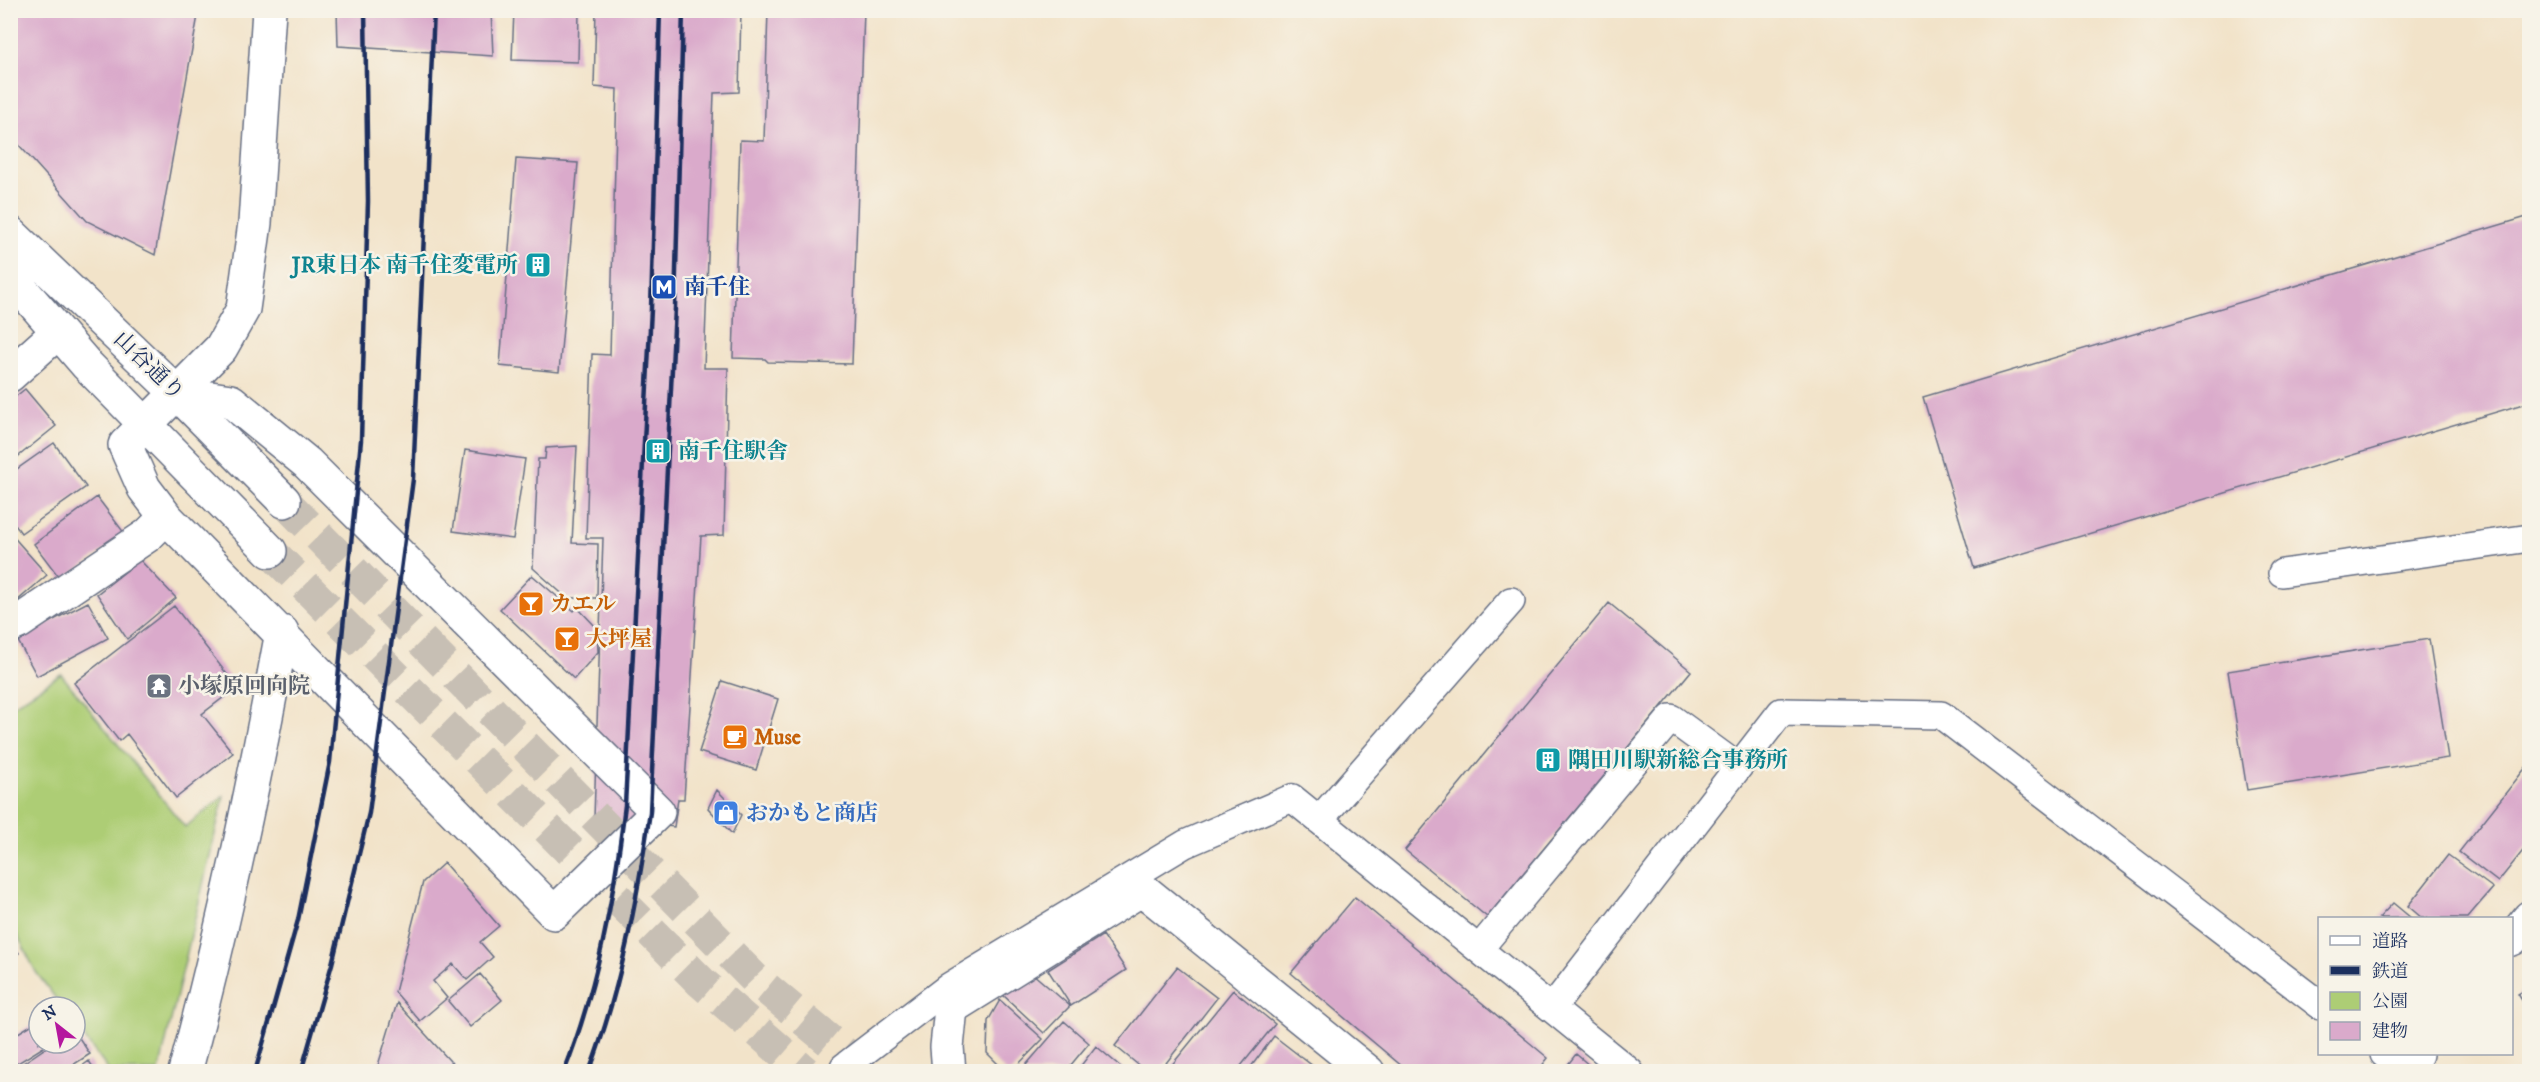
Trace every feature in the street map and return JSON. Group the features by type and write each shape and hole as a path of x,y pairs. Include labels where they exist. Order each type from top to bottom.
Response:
{"street":[{"path":"177,393 231,401 307,463 658,812 554,913 282,632 166,517 144,488 125,446 221,348 243,309 255,223 269,10"},
{"name":"山谷通り","path":"10,233 177,393 284,501"},
{"name":"山谷通り","path":"10,276 58,332 145,425 270,551"},
{"path":"10,375 58,332"},
{"path":"10,626 148,535 166,517"},
{"path":"185,1071 224,915 282,632"},
{"path":"949,1071 947,1047 951,1008 1142,889 1368,1071"},
{"path":"2513,937 2529,917"}],"lane":[{"path":"2282,573 2529,538"},
{"path":"1319,820 1512,601"},
{"path":"1552,1008 1781,712 1941,715 2318,1004"},
{"path":"1479,949 1671,718 1738,767"},
{"path":"844,1067 950,986 1185,844 1292,798 1630,1071"}],"green space":[{"path":"61,674 185,827 224,796 159,1071 109,1071 87,1041 87,995 53,995 36,972 11,923 11,707"}],"building":[{"path":"10,10 199,10 155,255 87,221 10,135"},
{"path":"337,10 491,10 493,56 338,46"},
{"path":"514,10 579,10 578,62 512,60"},
{"name":"南千住駅舎","path":"596,10 741,10 739,92 714,93 704,368 728,368 724,535 701,536 684,799 678,799 674,827 594,818 603,538 586,538 592,354 610,355 617,89 594,87"},
{"path":"768,10 864,10 852,364 768,362 765,359 733,358 740,140 764,141"},
{"name":"JR東日本 南千住変電所","path":"516,159 578,163 559,372 500,366"},
{"path":"2530,216 2530,402 1974,568 1923,397"},
{"path":"25,389 56,426 10,463 10,401"},
{"path":"54,443 86,487 21,533 10,518 10,474"},
{"path":"577,446 572,543 598,544 597,598 567,598 533,568 538,459 545,459 546,448"},
{"path":"465,450 525,459 513,539 453,531"},
{"path":"97,497 125,534 62,581 34,544"},
{"path":"10,533 47,575 10,607"},
{"path":"140,560 176,598 127,639 97,594"},
{"path":"532,575 574,611 577,607 597,628 598,652 574,679 500,609"},
{"path":"88,602 108,638 37,676 17,639"},
{"name":"隅田川駅新総合事務所","path":"1609,603 1691,671 1487,917 1405,850"},
{"path":"174,606 237,687 202,714 233,753 176,798 127,734 119,741 74,683"},
{"path":"2429,639 2448,758 2247,790 2228,671"},
{"path":"722,681 778,699 756,770 699,752"},
{"path":"2527,766 2530,768 2530,842 2498,882 2459,852"},
{"path":"717,790 741,815 732,834 708,808"},
{"path":"2448,855 2493,888 2468,917 2421,917 2408,906"},
{"path":"444,863 499,926 480,942 493,957 467,980 453,964 433,981 447,998 420,1021 395,992 423,882"},
{"path":"1355,897 1548,1058 1537,1072 1409,1072 1291,973"},
{"path":"2393,903 2410,917 2380,917"},
{"path":"1103,935 1126,970 1071,1006 1048,970"},
{"path":"10,940 19,953 10,958"},
{"path":"1177,967 1217,998 1159,1072 1147,1072 1115,1046"},
{"path":"1032,973 1070,1006 1044,1033 1002,994"},
{"path":"480,974 502,1000 470,1027 448,1001"},
{"path":"2530,987 2530,1013 2518,994"},
{"path":"1233,990 1275,1024 1236,1072 1166,1072"},
{"path":"1000,1000 1043,1039 1011,1072 1006,1072 987,1053 988,1021"},
{"path":"397,1003 460,1072 376,1072"},
{"path":"1064,1021 1089,1043 1065,1072 1020,1072"},
{"path":"27,1027 27,1055 31,1055 10,1068 10,1038"},
{"path":"1274,1036 1314,1067 1310,1072 1247,1072"},
{"path":"1096,1046 1127,1072 1076,1072"},
{"path":"87,1050 90,1054 62,1072 10,1072 35,1055 87,1055"},
{"path":"1576,1054 1597,1072 1562,1072"},
{"path":"89,1061 96,1072 74,1072"}],"tunnel":[{"path":"284,501 755,979 867,1072"},
{"path":"270,551 701,982 805,1072"}],"railway":[{"path":"255,1072 298,920 330,762 361,440 368,201 365,10"},
{"path":"301,1072 332,964 369,813 413,479 434,10"},
{"path":"564,1072 586,1007 603,940 616,873 625,805 651,309 660,10"},
{"path":"589,1072 610,1009 627,943 650,812 675,308 683,10"}],"place":[{"name":"JR東日本 南千住変電所","path":"538,265"},
{"name":"南千住","path":"664,287"},
{"name":"南千住駅舎","path":"658,451"},
{"name":"カエル","path":"531,604"},
{"name":"大坪屋","path":"567,639"},
{"name":"小塚原回向院","path":"159,686"},
{"name":"Muse","path":"735,737"},
{"name":"隅田川駅新総合事務所","path":"1548,760"},
{"name":"おかもと商店","path":"726,813"}]}
